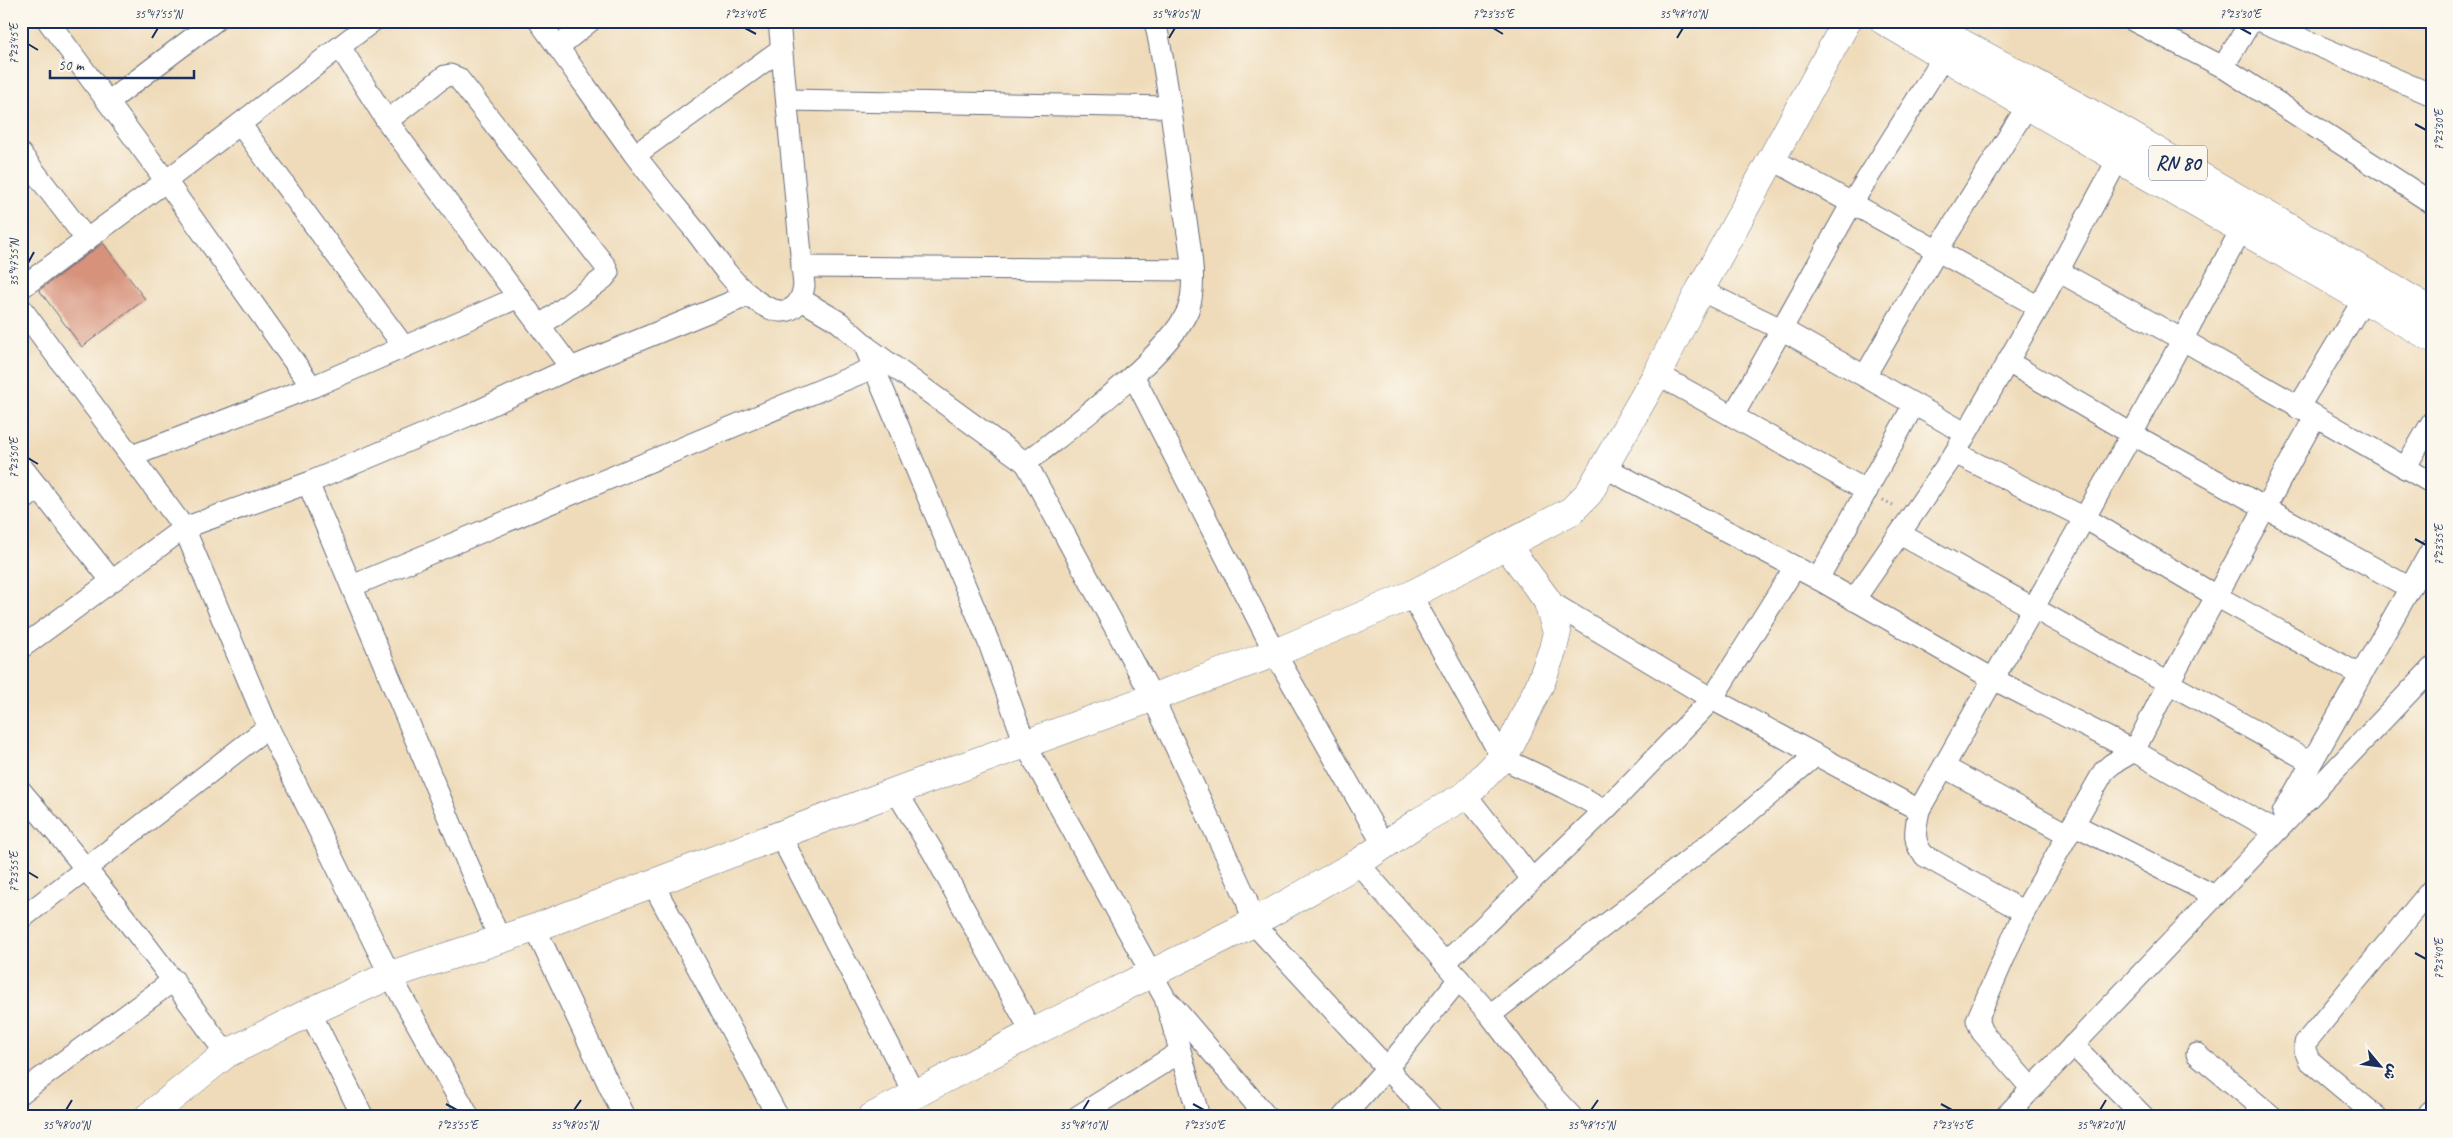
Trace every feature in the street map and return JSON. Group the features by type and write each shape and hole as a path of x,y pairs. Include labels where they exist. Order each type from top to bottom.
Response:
{"main road":[{"path":"148,1117 226,1054 390,975 499,938 535,928 896,791 1152,696 1275,653 1411,595 1571,511 1589,493 1657,374 1700,290 1847,21"},
{"name":"RN 80","path":"1884,21 2118,159 2432,338"},
{"name":"RN 80","path":"1921,21 2114,126 2432,311"},
{"path":"872,1117 1032,1033 1253,923 1358,863 1420,821 1466,795 1502,758 1526,714 1553,649 1557,632 1548,600 1507,546"}],"street":[{"path":"108,102 215,21"},
{"path":"21,288 166,181 373,21"},
{"path":"539,21 635,155 748,295 774,310 783,312 795,308 802,300 804,286 788,100 780,50 779,21"},
{"path":"558,47 590,21"},
{"path":"1026,464 1133,375 1170,338 1188,310 1192,270 1168,82 1155,21"},
{"path":"2223,66 2251,21"},
{"path":"2261,21 2432,95"},
{"path":"50,22 166,181 312,387"},
{"path":"2136,22 2223,66 2432,203"},
{"path":"340,47 387,121 572,368"},
{"path":"635,155 780,50"},
{"path":"1733,416 1783,330 1852,203 1944,56"},
{"path":"387,121 445,76 450,75 458,78 606,267 607,276 540,326"},
{"path":"788,100 1170,107"},
{"path":"1864,376 1937,251 2028,105"},
{"path":"240,124 404,347"},
{"path":"21,154 87,240"},
{"path":"1772,159 2039,306"},
{"path":"1854,600 1955,453 2008,362 2118,159"},
{"path":"2024,912 1921,852 1916,842 1919,810 2132,434 2242,228"},
{"path":"802,267 1192,270"},
{"path":"2058,271 2183,340 2307,413 2432,483"},
{"path":"1700,290 1783,330 1913,406 1965,433"},
{"path":"21,648 184,528 308,483 467,416 572,368 748,295"},
{"path":"132,456 312,387 519,297"},
{"path":"2032,1089 1982,1032 1977,1020 2024,912 2070,829 2104,772 2112,764 2134,751 2264,507 2307,413 2364,299"},
{"path":"802,300 840,322 864,344 1026,464 1152,696 1246,898 1253,923 1388,1067 1432,1117"},
{"path":"21,308 184,528 268,727 390,975 469,1117"},
{"path":"864,344 989,643 1024,744 1165,998 1267,1117"},
{"path":"2008,362 2132,434 2410,588"},
{"path":"352,586 874,368"},
{"path":"1657,374 1867,491"},
{"path":"1133,375 1275,653 1384,846"},
{"path":"1818,579 1913,406"},
{"path":"2405,468 2432,422"},
{"path":"1955,453 2084,517 2216,596 2360,675"},
{"path":"21,466 111,580"},
{"path":"1604,467 1818,579 1993,679 2134,751 2270,835"},
{"path":"308,483 499,938"},
{"path":"21,502 39,488"},
{"path":"1900,534 2034,606 2168,684 2311,762"},
{"path":"2270,835 2432,549"},
{"path":"1445,963 1605,810 1712,699 1795,567"},
{"path":"1411,595 1502,758 1605,810"},
{"path":"1548,600 1712,699 1919,810"},
{"path":"2005,1117 2215,896 2270,835 2432,668"},
{"path":"21,919 268,727"},
{"path":"1490,1015 1741,819 1816,755"},
{"path":"1944,767 2070,829 2215,896"},
{"path":"21,791 86,867 174,980 226,1054"},
{"path":"896,791 933,852 1032,1033"},
{"path":"1466,795 1532,879"},
{"path":"780,835 915,1095"},
{"path":"1358,863 1490,1015 1547,1090 1572,1117"},
{"path":"653,884 778,1117"},
{"path":"2378,1117 2309,1060 2305,1050 2305,1043 2432,889"},
{"path":"535,928 624,1117"},
{"path":"1343,1117 1388,1067 1459,979"},
{"path":"21,1093 174,980"},
{"path":"1165,998 1199,1117"},
{"path":"310,1012 363,1117"},
{"path":"2073,1045 2144,1117"},
{"path":"1076,1117 1180,1052"},
{"path":"2197,1054 2273,1117"},
{"path":"2427,1117 2432,1110"}],"building":[{"path":"103,243 145,299 82,347 39,290"}]}
